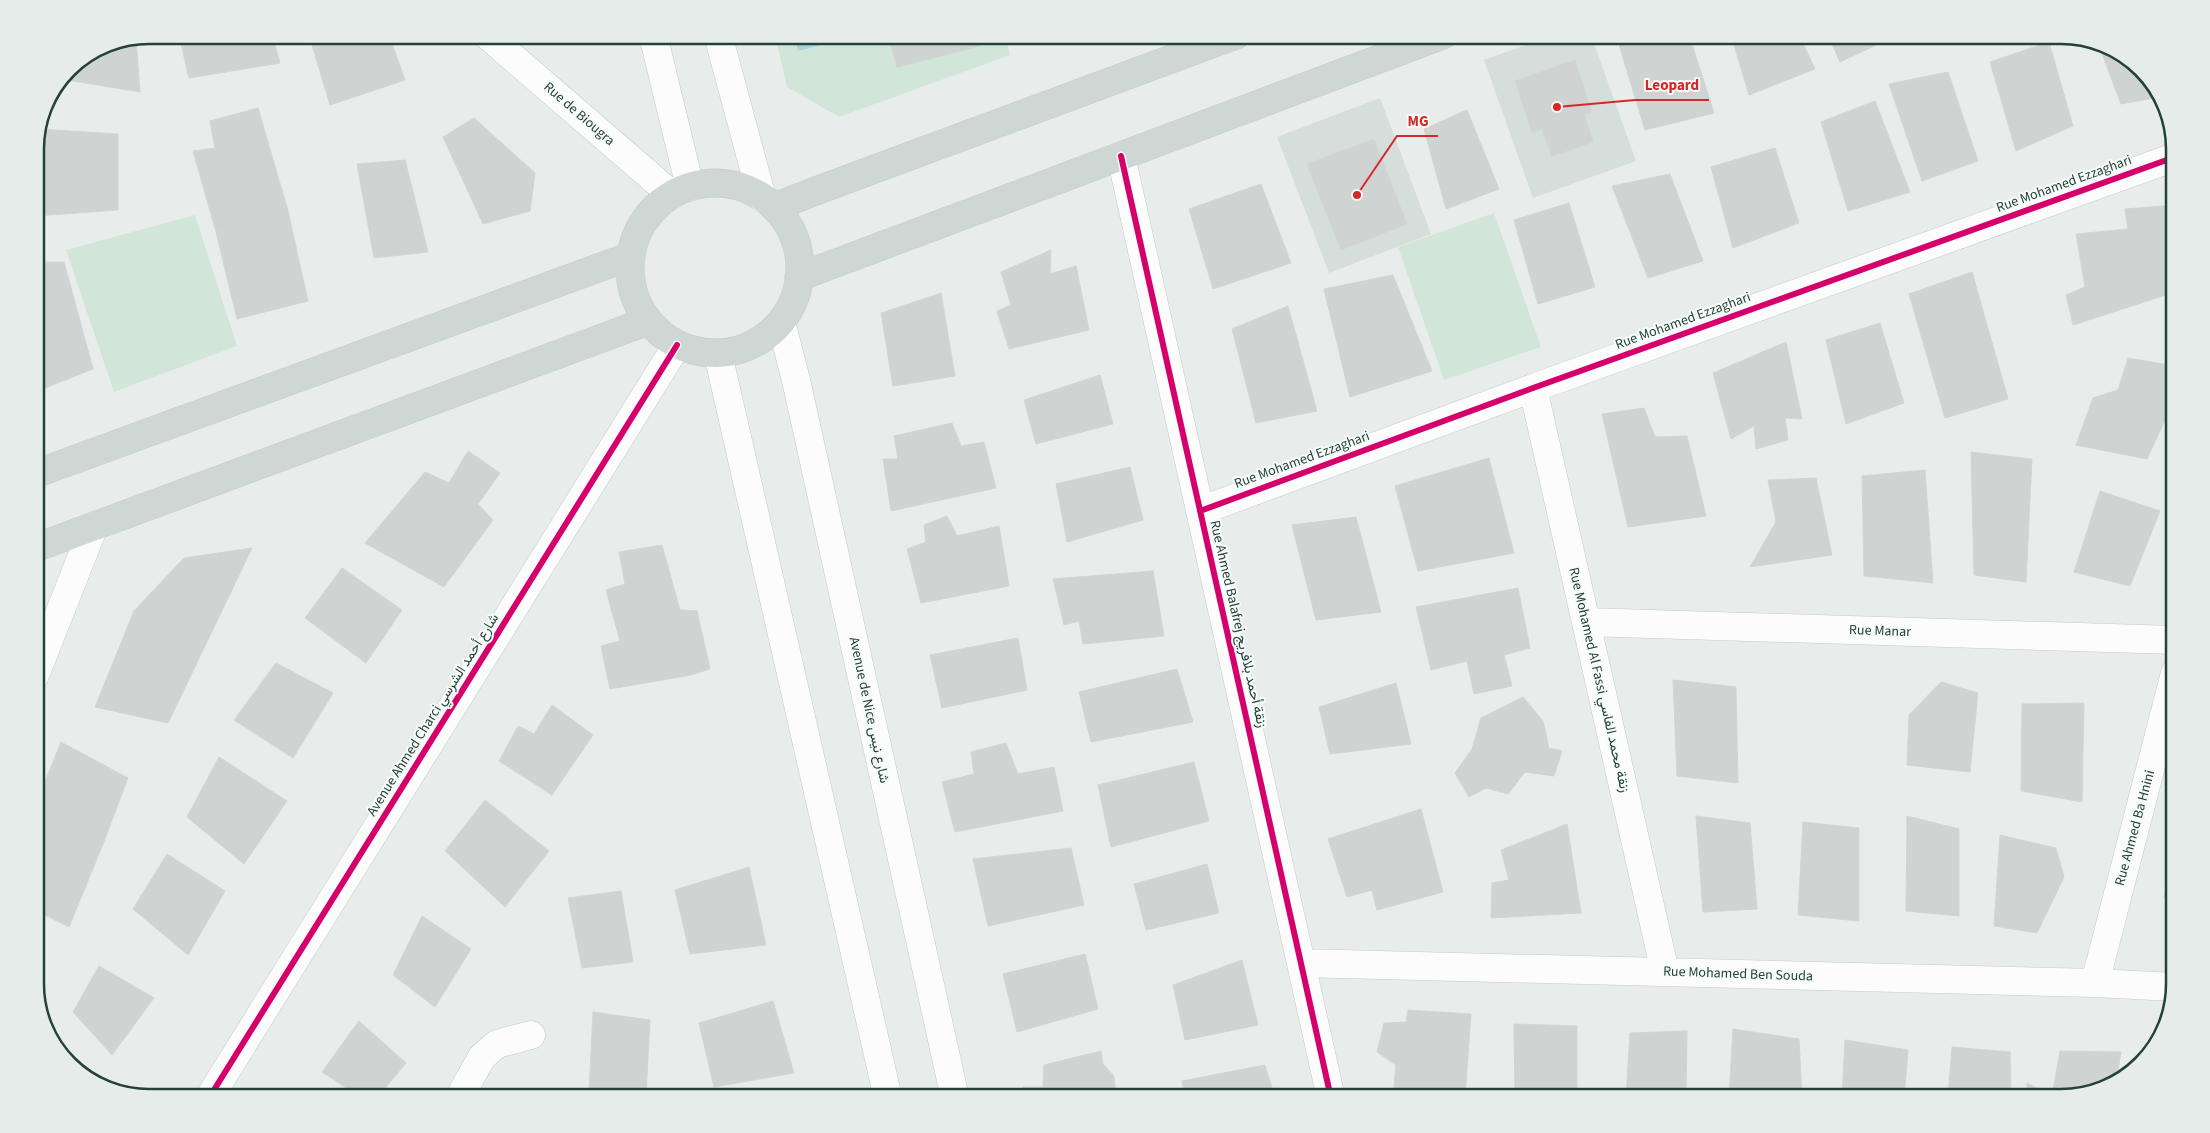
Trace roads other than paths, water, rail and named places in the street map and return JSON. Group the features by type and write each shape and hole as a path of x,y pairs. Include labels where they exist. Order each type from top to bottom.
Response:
{"main road":[{"path":"769,203 875,168 1212,44"},
{"path":"799,277 1419,44"},
{"path":"718,183 746,189 769,203 791,230 798,253 799,277 794,301 781,322 763,338 742,349 718,354 697,352 677,345 661,335 648,321 636,302 630,279 631,256 639,229 656,206 681,191 718,183"},
{"path":"44,471 631,256"},
{"path":"44,545 648,321"}],"street":[{"name":"Rue de Biougra","path":"498,44 681,191"},
{"path":"654,44 681,191"},
{"path":"721,44 769,203"},
{"name":"Rue Ahmed Balafrej زنقة أحمد بلافريج","path":"1121,156 1329,1089"},
{"name":"Rue Mohamed Ezzaghari","path":"1200,511 1533,388 2166,160"},
{"name":"Avenue de Nice شارع نيس","path":"781,322 799,390 953,1089"},
{"name":"Avenue Ahmed Charci شارع أحمد الشرسي","path":"215,1089 677,345"},
{"path":"718,354 886,1089"},
{"name":"Rue Mohamed Al Fassi زنقة محمد الفاسي","path":"1533,388 1665,972"},
{"path":"44,652 94,526"},
{"name":"Rue Manar","path":"1586,622 2166,640"},
{"name":"Rue Ahmed Ba Hnini","path":"2095,983 2166,708"},
{"name":"Rue Mohamed Ben Souda","path":"1301,963 2095,983 2166,987"},
{"path":"464,1089 482,1057 497,1044 531,1035"}],"water":[{"path":"796,44 821,44 821,45 798,51"}],"place":[{"name":"Leopard","path":"1557,107"},
{"name":"MG","path":"1357,195"}]}
